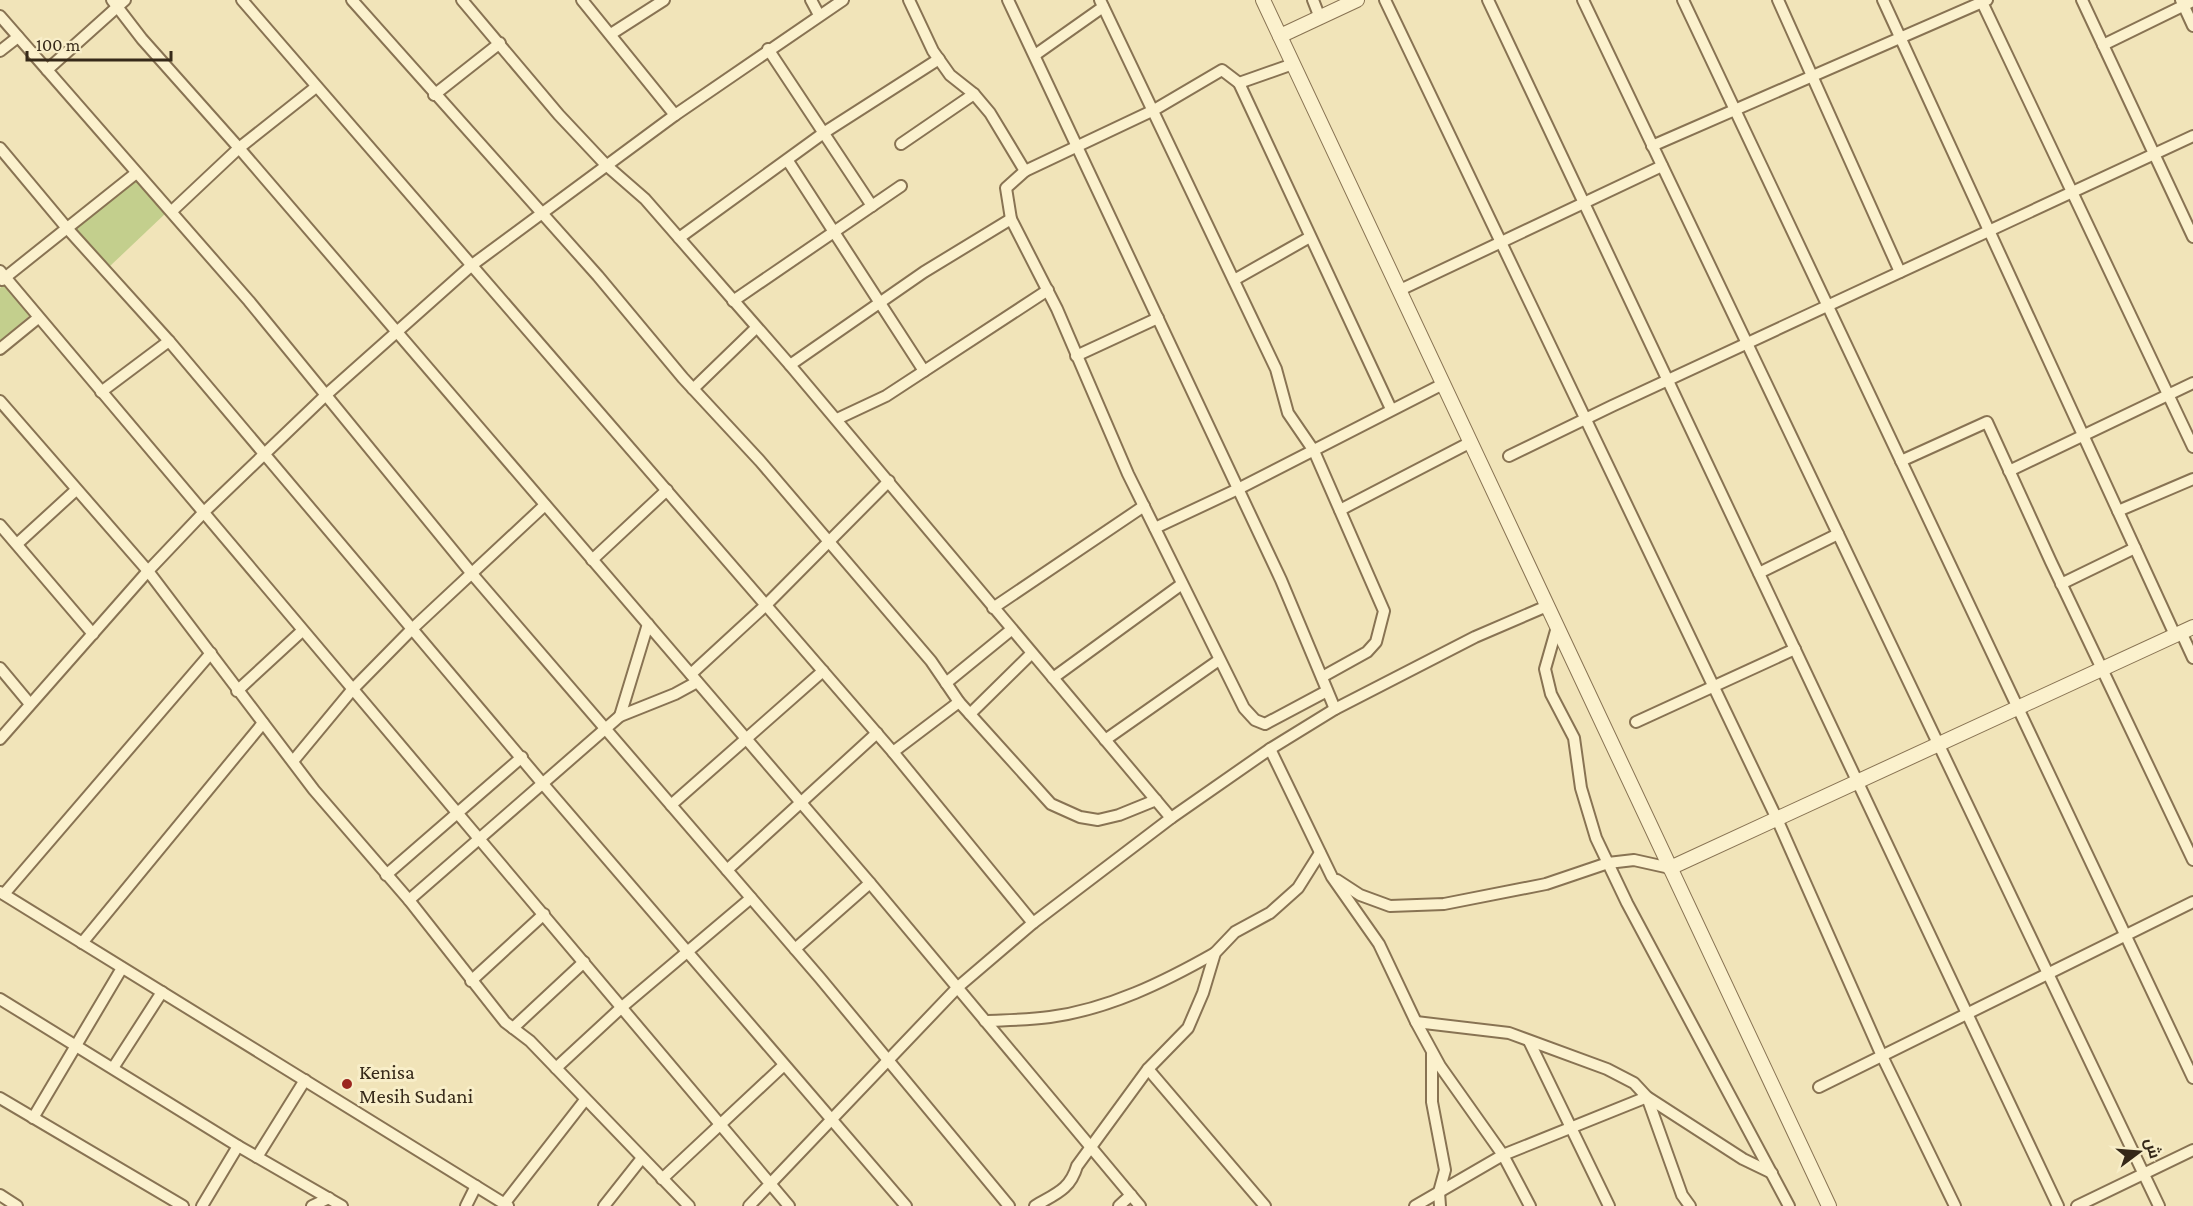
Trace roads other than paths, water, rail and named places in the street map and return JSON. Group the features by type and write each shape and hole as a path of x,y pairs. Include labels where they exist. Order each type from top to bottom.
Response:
{"street":[{"path":"242,0 877,733 1033,923"},
{"path":"352,0 434,95 598,276 693,389 760,461 905,630 959,702 1052,804 1064,811 1098,820 1156,800"},
{"path":"462,0 559,115 606,165 645,199 790,364 1031,654 1171,818"},
{"path":"582,0 675,115"},
{"path":"611,34 664,0"},
{"path":"811,0 819,15"},
{"path":"0,739 148,571 205,511 327,394 472,265 675,115 768,49 843,0"},
{"path":"909,0 939,59 950,75 974,94 990,113 1025,171"},
{"path":"1008,0 1281,580 1335,709"},
{"path":"1263,0 1828,1206"},
{"path":"1313,0 1320,18"},
{"path":"1280,36 1357,0"},
{"path":"1385,0 1777,819 1882,1056 1955,1206"},
{"path":"1488,0 2058,1206"},
{"path":"1583,0 2160,1206"},
{"path":"1683,0 2193,1078"},
{"path":"1778,0 1900,272"},
{"path":"1883,0 2118,512 2135,548 2183,632 2193,658"},
{"path":"2082,0 2193,237"},
{"path":"1652,146 1984,1 2193,447"},
{"path":"48,70 118,2 142,39 239,148 747,739 1140,1206"},
{"path":"2103,45 2186,2 2193,26"},
{"path":"1035,55 1102,4 1276,369 1288,413 1314,451 1384,611 1384,619 1376,642 1367,652 1322,677"},
{"path":"0,16 135,174 172,211 327,394 385,470 473,575 795,949 1009,1206"},
{"path":"0,51 18,37"},
{"path":"434,95 500,43"},
{"path":"768,49 872,206"},
{"path":"679,238 825,132 939,59"},
{"path":"1239,83 1293,64"},
{"path":"1328,691 1268,723 1262,724 1244,708 1144,506 1048,290 1011,219 1006,188 1025,171 1154,110 1222,70 1239,83 1391,409"},
{"path":"172,211 239,148 316,87"},
{"path":"901,144 974,94"},
{"path":"1509,456 1585,418 2193,136"},
{"path":"0,148 66,227 265,454 543,784 906,1206"},
{"path":"788,161 924,371"},
{"path":"1400,291 1662,166"},
{"path":"135,174 2,276 205,511 302,631 789,1206"},
{"path":"733,301 901,186"},
{"path":"790,364 924,272 1011,219"},
{"path":"1234,280 1310,237"},
{"path":"837,419 886,396 1048,290"},
{"path":"0,349 38,318"},
{"path":"1076,356 1158,318"},
{"path":"693,389 756,328"},
{"path":"101,392 169,342"},
{"path":"1155,528 1314,451 1443,384"},
{"path":"2009,471 2193,384"},
{"path":"0,401 148,571 211,652 237,691 294,760 314,790 409,900 471,981 513,1028 530,1041 689,1206"},
{"path":"1901,461 1987,422 2061,584 2193,860"},
{"path":"1340,510 1471,442"},
{"path":"2118,512 2193,479"},
{"path":"409,900 606,731 620,716 675,694 694,678 889,481"},
{"path":"16,544 76,489"},
{"path":"592,560 667,490"},
{"path":"294,760 352,690 412,629 473,575 545,505"},
{"path":"993,608 1144,506"},
{"path":"0,525 93,634"},
{"path":"1759,573 1838,534"},
{"path":"2061,584 2135,548"},
{"path":"1053,678 1182,584"},
{"path":"749,1206 958,987 1033,923 1171,818 1270,749 1335,709 1475,637 1547,606"},
{"path":"620,716 648,624"},
{"path":"1557,627 1545,669 1551,694 1574,738 1581,788 1596,838 1788,1206"},
{"path":"946,683 1011,630"},
{"path":"237,691 302,631"},
{"path":"1332,877 1360,896 1390,906 1444,904 1546,884 1608,862 1634,860 1670,868 2183,632"},
{"path":"1636,722 1795,649"},
{"path":"211,652 2,893 506,1205 585,1100"},
{"path":"970,714 1031,654"},
{"path":"1105,740 1219,660"},
{"path":"0,668 30,704"},
{"path":"671,805 823,671"},
{"path":"893,752 959,702"},
{"path":"82,943 263,723"},
{"path":"727,870 877,733"},
{"path":"1270,749 1332,877 1379,944 1432,1051 1503,1155 1530,1206"},
{"path":"386,875 522,757"},
{"path":"985,1021 1049,1018 1093,1009 1142,991 1215,953 1235,932 1270,913 1298,888 1320,853"},
{"path":"795,949 870,883"},
{"path":"556,1068 686,951 751,898"},
{"path":"1819,1087 2193,903"},
{"path":"471,981 544,914"},
{"path":"1035,1206 1055,1195 1072,1180 1077,1166 1148,1069 1188,1028 1203,993 1215,953"},
{"path":"513,1028 584,962"},
{"path":"33,1118 122,968"},
{"path":"113,1068 162,992"},
{"path":"0,999 238,1146 342,1206"},
{"path":"1416,1022 1497,1031 1608,1069 1634,1083 1647,1097 1743,1159 1772,1173"},
{"path":"1529,1041 1609,1206"},
{"path":"1432,1051 1432,1102 1445,1170 1439,1192 1440,1206"},
{"path":"662,1179 784,1065"},
{"path":"1148,1069 1265,1206"},
{"path":"257,1157 305,1080"},
{"path":"1414,1206 1503,1155 1647,1097"},
{"path":"1647,1097 1682,1195 1690,1206"},
{"path":"0,1098 183,1206"},
{"path":"202,1206 238,1146"},
{"path":"2077,1206 2193,1150"},
{"path":"604,1206 642,1158"},
{"path":"466,1206 476,1186"},
{"path":"1119,1206 1131,1195"},
{"path":"0,1196 17,1206"},
{"path":"312,1206 329,1198"}],"place":[{"name":"Kenisa Mesih Sudani","path":"347,1084"}]}
